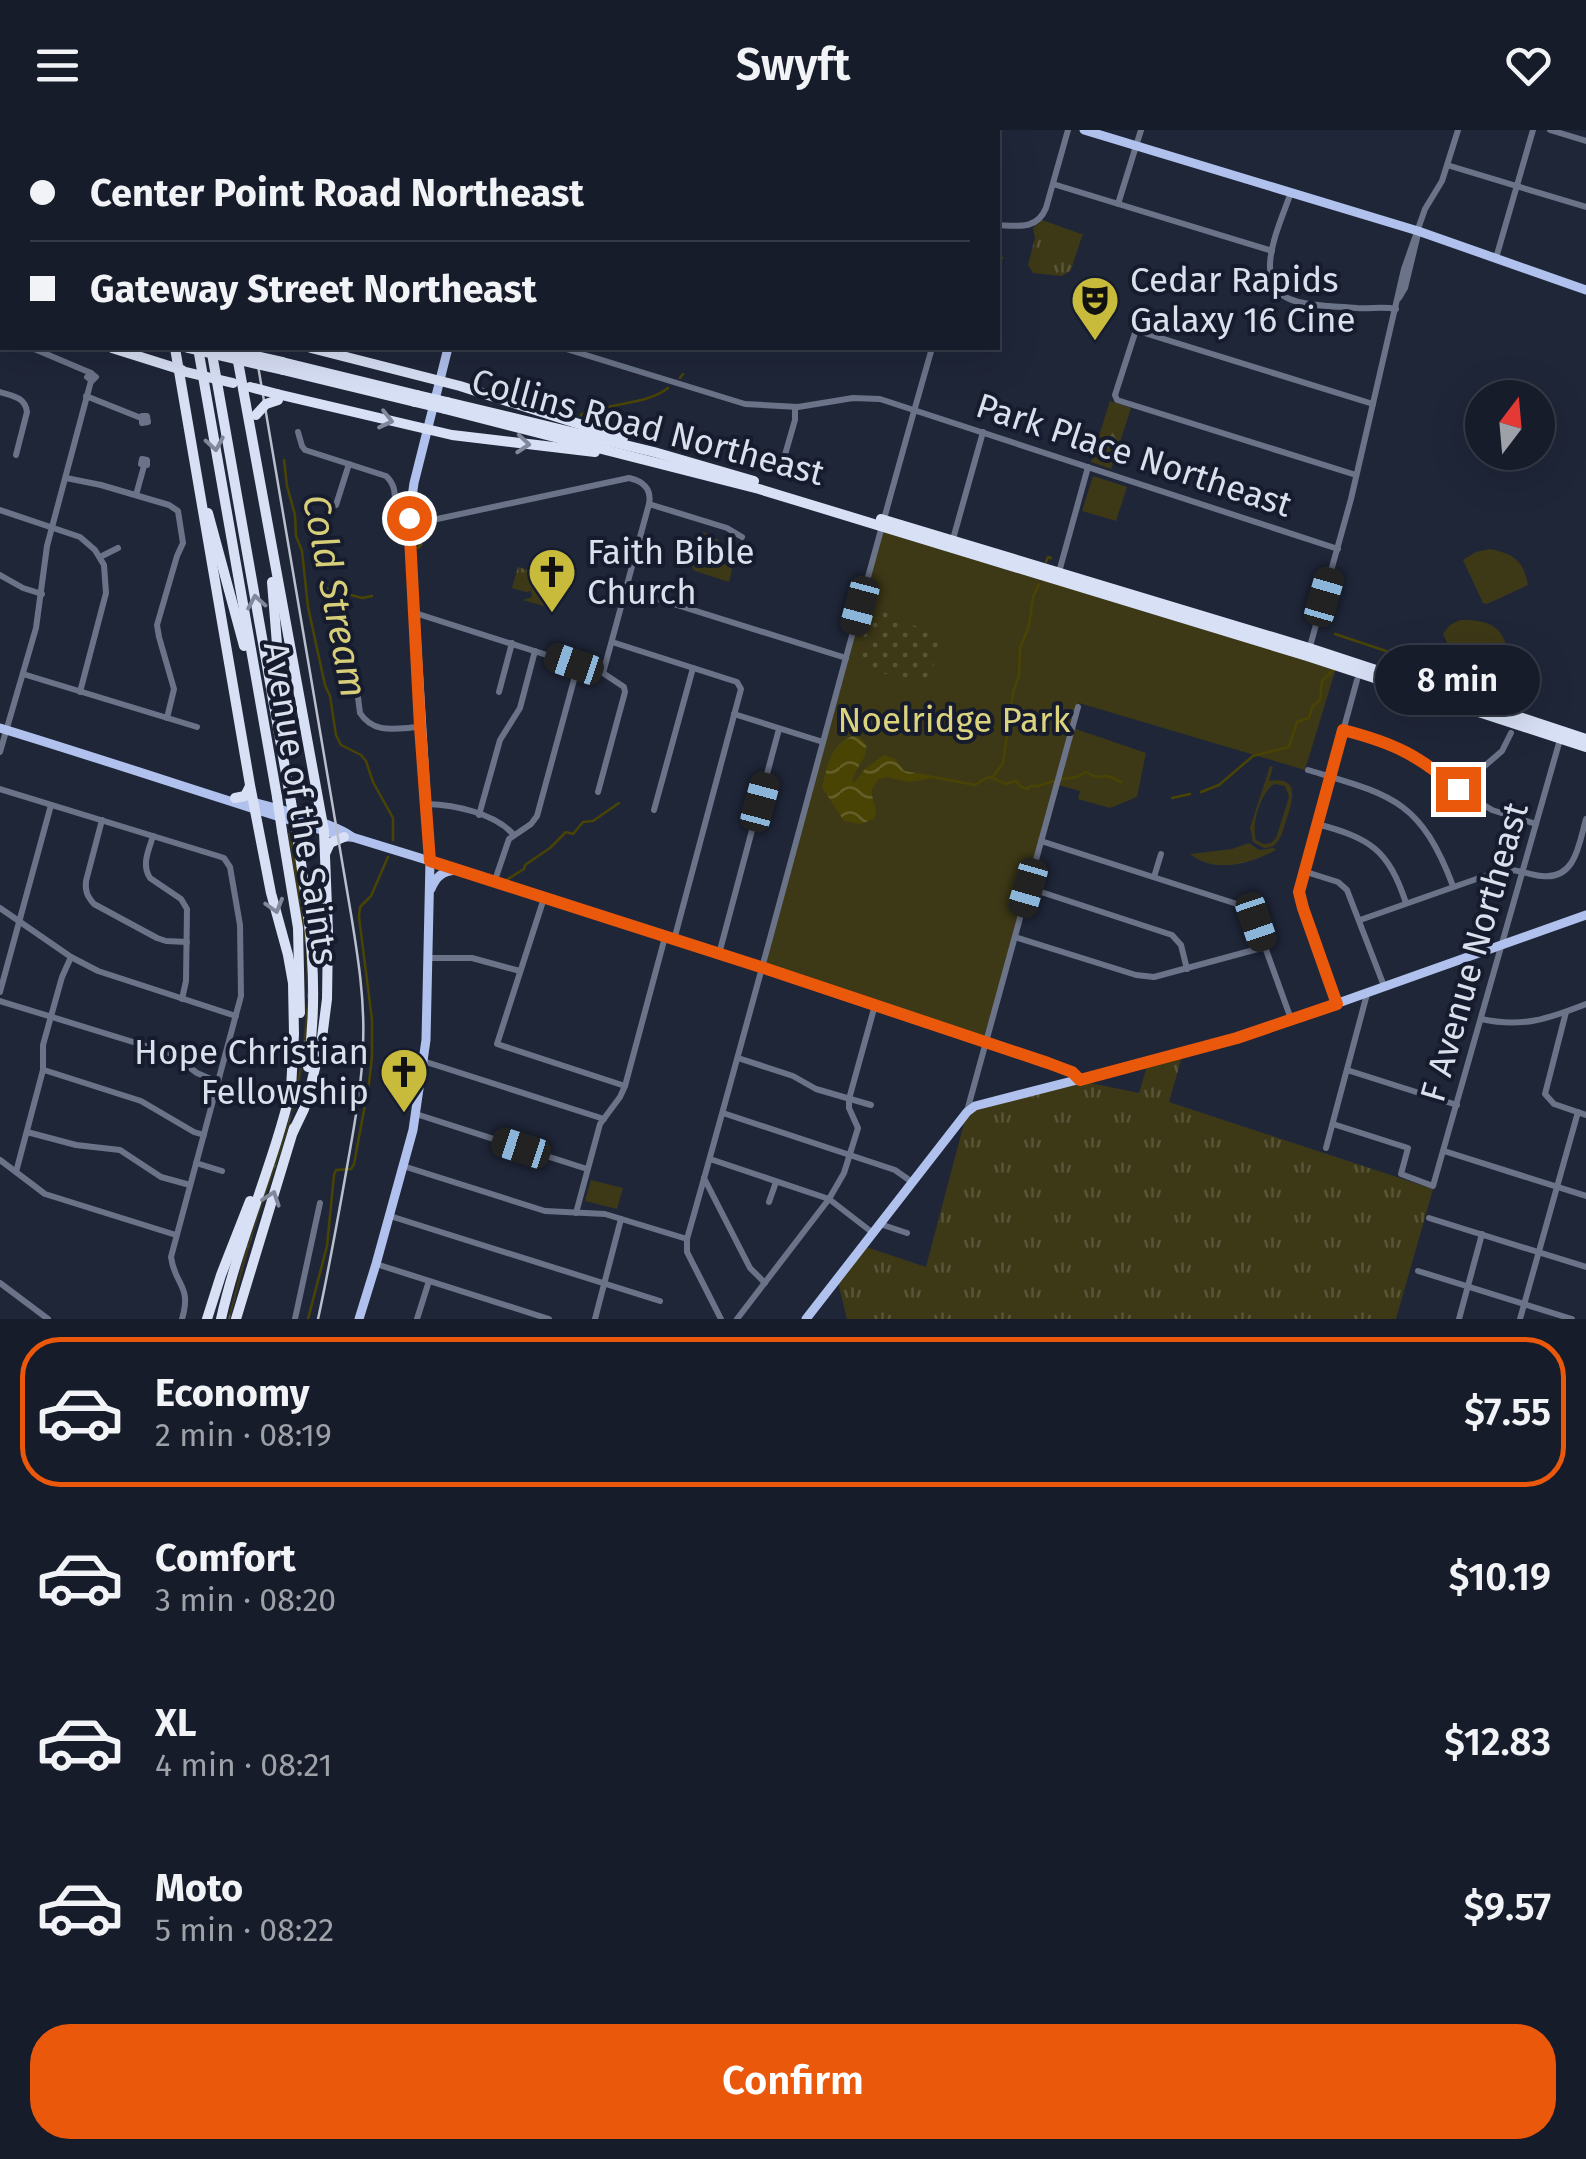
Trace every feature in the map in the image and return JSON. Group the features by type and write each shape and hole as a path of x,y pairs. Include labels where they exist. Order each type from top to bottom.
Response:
{"highway":[{"path":"118,350 278,397 426,430 590,451 711,476"},
{"path":"175,350 182,370 180,389"},
{"name":"Collins Road Northeast","path":"198,350 282,366"},
{"name":"Avenue of the Saints","path":"198,350 301,958 300,1028 290,1089 221,1319"},
{"name":"Avenue of the Saints","path":"211,350 297,835 311,928 314,1002 308,1068 294,1132 251,1265 239,1319"},
{"name":"Collins Road Northeast","path":"227,350 416,399 685,460 992,561 1308,652"},
{"path":"235,350 323,827 327,999 310,1089 294,1132"},
{"path":"319,350 439,381 685,460"},
{"path":"153,362 172,374 180,389 270,893 286,944 293,983 290,1089"},
{"path":"256,460 256,415 278,397"},
{"name":"Collins Road Northeast","path":"446,406 953,539 1561,735 1586,747"},
{"path":"196,469 258,695"},
{"path":"268,532 287,775"},
{"name":"Collins Road Northeast","path":"992,561 1054,576 1058,572"},
{"name":"Collins Road Northeast","path":"1561,735 1586,739"},
{"path":"235,798 245,796 250,785"},
{"path":"324,854 332,841 348,837"},
{"path":"208,1319 245,1212 267,1169"}],"main road":[{"path":"1084,130 1418,231 1586,290"},
{"path":"359,1319 404,1166 423,1061 430,861 409,522 426,430 447,350"},
{"path":"3,729 430,861"},
{"path":"206,792 254,806"},
{"path":"430,892 440,876 457,870"},
{"path":"806,1319 967,1112 988,1101 1230,1041 1586,915"}],"street":[{"path":"1000,225 1025,226 1043,216 1068,130"},
{"path":"1118,204 1141,130"},
{"path":"1308,652 1418,231 1458,130"},
{"path":"1496,258 1533,130"},
{"path":"1550,130 1586,141"},
{"path":"1447,165 1586,207"},
{"path":"1053,184 1272,251"},
{"path":"1291,192 1272,251 1269,268 1274,284 1294,301 1396,310"},
{"path":"1356,475 1117,400 1115,395 1134,333 1138,331 1372,404"},
{"path":"0,752 3,729 36,628 52,526 91,377 68,362 37,350"},
{"name":"Park Place Northeast","path":"569,350 718,398 760,406 795,407 866,397 880,399 1338,549"},
{"path":"721,1319 686,1252 687,1239 931,350"},
{"path":"0,392 23,400 27,412 16,456"},
{"path":"86,396 141,418"},
{"path":"780,472 795,407"},
{"path":"298,432 305,450 391,480 396,492 395,514 409,522 629,478 642,482 648,488 649,504 603,673"},
{"path":"953,539 983,432"},
{"path":"331,508 336,505 348,464"},
{"path":"136,496 144,466"},
{"path":"1058,572 1088,468"},
{"path":"66,478 178,511 183,543 157,625 174,689 168,718"},
{"path":"649,504 726,528 742,538"},
{"path":"0,510 80,537 100,557 107,575 106,593 80,692"},
{"path":"100,557 118,548"},
{"path":"0,575 42,594"},
{"path":"626,589 846,658"},
{"path":"414,612 603,673 624,687 598,792"},
{"path":"612,642 740,686 674,940"},
{"path":"498,692 512,643"},
{"path":"348,648 360,712 365,720 380,729 420,727"},
{"path":"479,815 500,740 520,708 536,651"},
{"path":"494,883 505,847 514,834 537,816 578,665"},
{"path":"654,810 694,668"},
{"path":"23,674 197,727"},
{"path":"1337,1004 1299,892 1357,680"},
{"path":"967,1112 1078,707"},
{"path":"734,714 823,742"},
{"path":"719,954 779,729"},
{"path":"1343,730 1386,741 1415,755 1492,810 1536,824"},
{"path":"1458,789 1502,751 1511,734"},
{"name":"F Avenue Northeast","path":"1332,1124 1408,1148 1401,1174 1433,1186 1561,735"},
{"path":"1308,770 1372,788 1412,814 1438,848 1453,886"},
{"path":"0,789 228,862 240,925 242,989 176,1235 171,1263 186,1297 182,1319"},
{"path":"426,804 479,815 503,824 514,834"},
{"path":"0,992 51,805"},
{"path":"1360,920 1502,870 1546,877 1569,867 1586,819"},
{"path":"102,820 86,881 90,899 157,938 187,942"},
{"path":"1316,824 1359,837 1377,850 1393,870 1406,903"},
{"path":"153,836 145,862 146,873 186,905 186,981 182,999"},
{"path":"1041,840 1247,910 1256,922 1291,1020"},
{"path":"1154,877 1161,854"},
{"path":"430,861 764,968 1072,1072 1080,1080"},
{"path":"1303,872 1342,885 1350,894 1385,988"},
{"path":"1028,888 1172,936 1181,945 1187,969"},
{"path":"544,898 497,1044 625,1086"},
{"path":"0,908 72,957 122,981 236,1016"},
{"path":"1015,936 1154,978 1265,947"},
{"path":"576,1213 604,1119 625,1086 665,937"},
{"path":"16,1172 43,1070 43,1045 50,1016 72,957"},
{"path":"429,958 472,958 520,971"},
{"path":"1326,1148 1367,994"},
{"path":"0,1001 172,1054 197,1073 218,1082"},
{"path":"1481,1018 1519,1024 1586,1004"},
{"path":"737,1319 829,1199 844,1173 858,1128 849,1099 875,1006"},
{"path":"1520,1319 1582,1114 1554,1104 1545,1088 1566,1012"},
{"path":"738,1058 793,1076 816,1089 871,1105"},
{"path":"423,1061 604,1119"},
{"path":"43,1070 141,1101 204,1135"},
{"path":"1347,1070 1457,1105"},
{"path":"722,1113 895,1170 912,1182"},
{"path":"416,1114 587,1169"},
{"path":"27,1132 76,1145 120,1150 162,1177 190,1185"},
{"path":"1444,1151 1586,1196"},
{"path":"0,1160 46,1194 176,1235"},
{"path":"710,1160 829,1199 876,1229 906,1233"},
{"path":"196,1163 222,1171"},
{"path":"404,1166 545,1210 605,1214 687,1239"},
{"path":"704,1178 750,1268 765,1283"},
{"path":"770,1202 776,1182"},
{"path":"295,1319 320,1203"},
{"path":"390,1216 660,1301"},
{"path":"594,1319 621,1218"},
{"path":"1430,1218 1586,1267"},
{"path":"1459,1319 1482,1234"},
{"path":"376,1264 549,1319"},
{"path":"1418,1270 1572,1319"},
{"path":"417,1319 430,1280"},
{"path":"0,1284 48,1319"},
{"path":"26,1316 33,1308"}],"green space":[{"path":"1042,220 1084,235 1071,270 1062,276 1033,273 1028,265 1035,238 1033,228"},
{"path":"1110,401 1131,408 1111,469 1091,462"},
{"path":"1093,476 1127,487 1116,521 1082,511"},
{"name":"Noelridge Park","path":"881,526 1337,665 1305,770 1079,703 1076,729 1146,753 1137,797 1110,808 1078,799 1080,791 1058,785 986,1043 764,968"},
{"path":"703,532 729,548 729,582 692,568"},
{"path":"1490,549 1516,560 1528,585 1487,604 1483,603 1463,560"},
{"path":"518,567 570,584 568,590 557,588 555,609 523,600 532,597 531,591 512,588"},
{"path":"880,609 940,638 932,688 859,664 864,634"},
{"path":"1460,620 1493,626 1503,638 1508,656 1462,676 1443,634"},
{"path":"1270,766 1273,767 1269,781 1286,782 1292,790 1280,839 1264,848 1253,842 1250,828","holes":["1274,784 1285,786 1289,797 1276,838 1264,844 1256,840 1258,809"]},
{"path":"288,833 305,922 309,980 306,1039 293,1110 228,1319 244,1256 292,1111 303,1047 306,950"},
{"path":"1249,843 1259,850 1276,850 1232,865 1210,864 1190,854 1232,849"},
{"path":"1183,1053 1169,1102 1433,1189 1396,1319 847,1319 838,1282 863,1246 926,1267 967,1112 1080,1081 1139,1093 1148,1063"},
{"path":"591,1180 623,1188 617,1209 585,1201"}],"water":[{"path":"854,735 862,739 866,749 854,783 884,755 895,759 904,771 933,778 910,782 878,779 871,791 874,819 860,824 844,821 822,787 835,750"}],"waterway":[{"path":"680,378 683,374"},
{"path":"605,408 645,399 668,388"},
{"path":"581,415 591,411"},
{"name":"Cold Stream","path":"284,460 302,551 308,607 336,735 341,745 366,761 393,818 393,840"},
{"path":"418,548 434,527"},
{"path":"1046,562 1051,558"},
{"path":"1010,715 1020,648 1039,584"},
{"path":"321,587 362,598 372,596"},
{"path":"1335,634 1401,656 1409,653"},
{"path":"1201,792 1219,785 1253,756 1289,747 1297,722 1309,718 1312,707 1320,700 1322,681 1333,670"},
{"path":"992,778 1003,763 1009,719"},
{"path":"1062,779 1086,772 1121,782"},
{"path":"933,777 975,785 988,777 1005,784 1016,781 1028,789 1054,781"},
{"path":"1172,798 1190,794"},
{"path":"508,879 566,832 573,834 583,822 593,821 619,803"},
{"name":"Cold Stream","path":"308,1319 327,1246 334,1175 336,1170 351,1169 354,1164 369,1083 372,1020 359,917 360,907 371,896 388,857"}],"railway":[{"path":"255,350 362,995 359,1091 318,1319"}],"place":[{"name":"Cedar Rapids Galaxy 16 Cine","path":"1095,342"},
{"name":"Faith Bible Church","path":"552,614"},
{"name":"Hope Christian Fellowship","path":"404,1114"}],"route":[{"path":"409,518 430,861 1048,1063 1072,1072 1080,1080 1237,1038 1337,1004 1299,892 1343,730 1386,741 1415,755 1458,789"}]}
